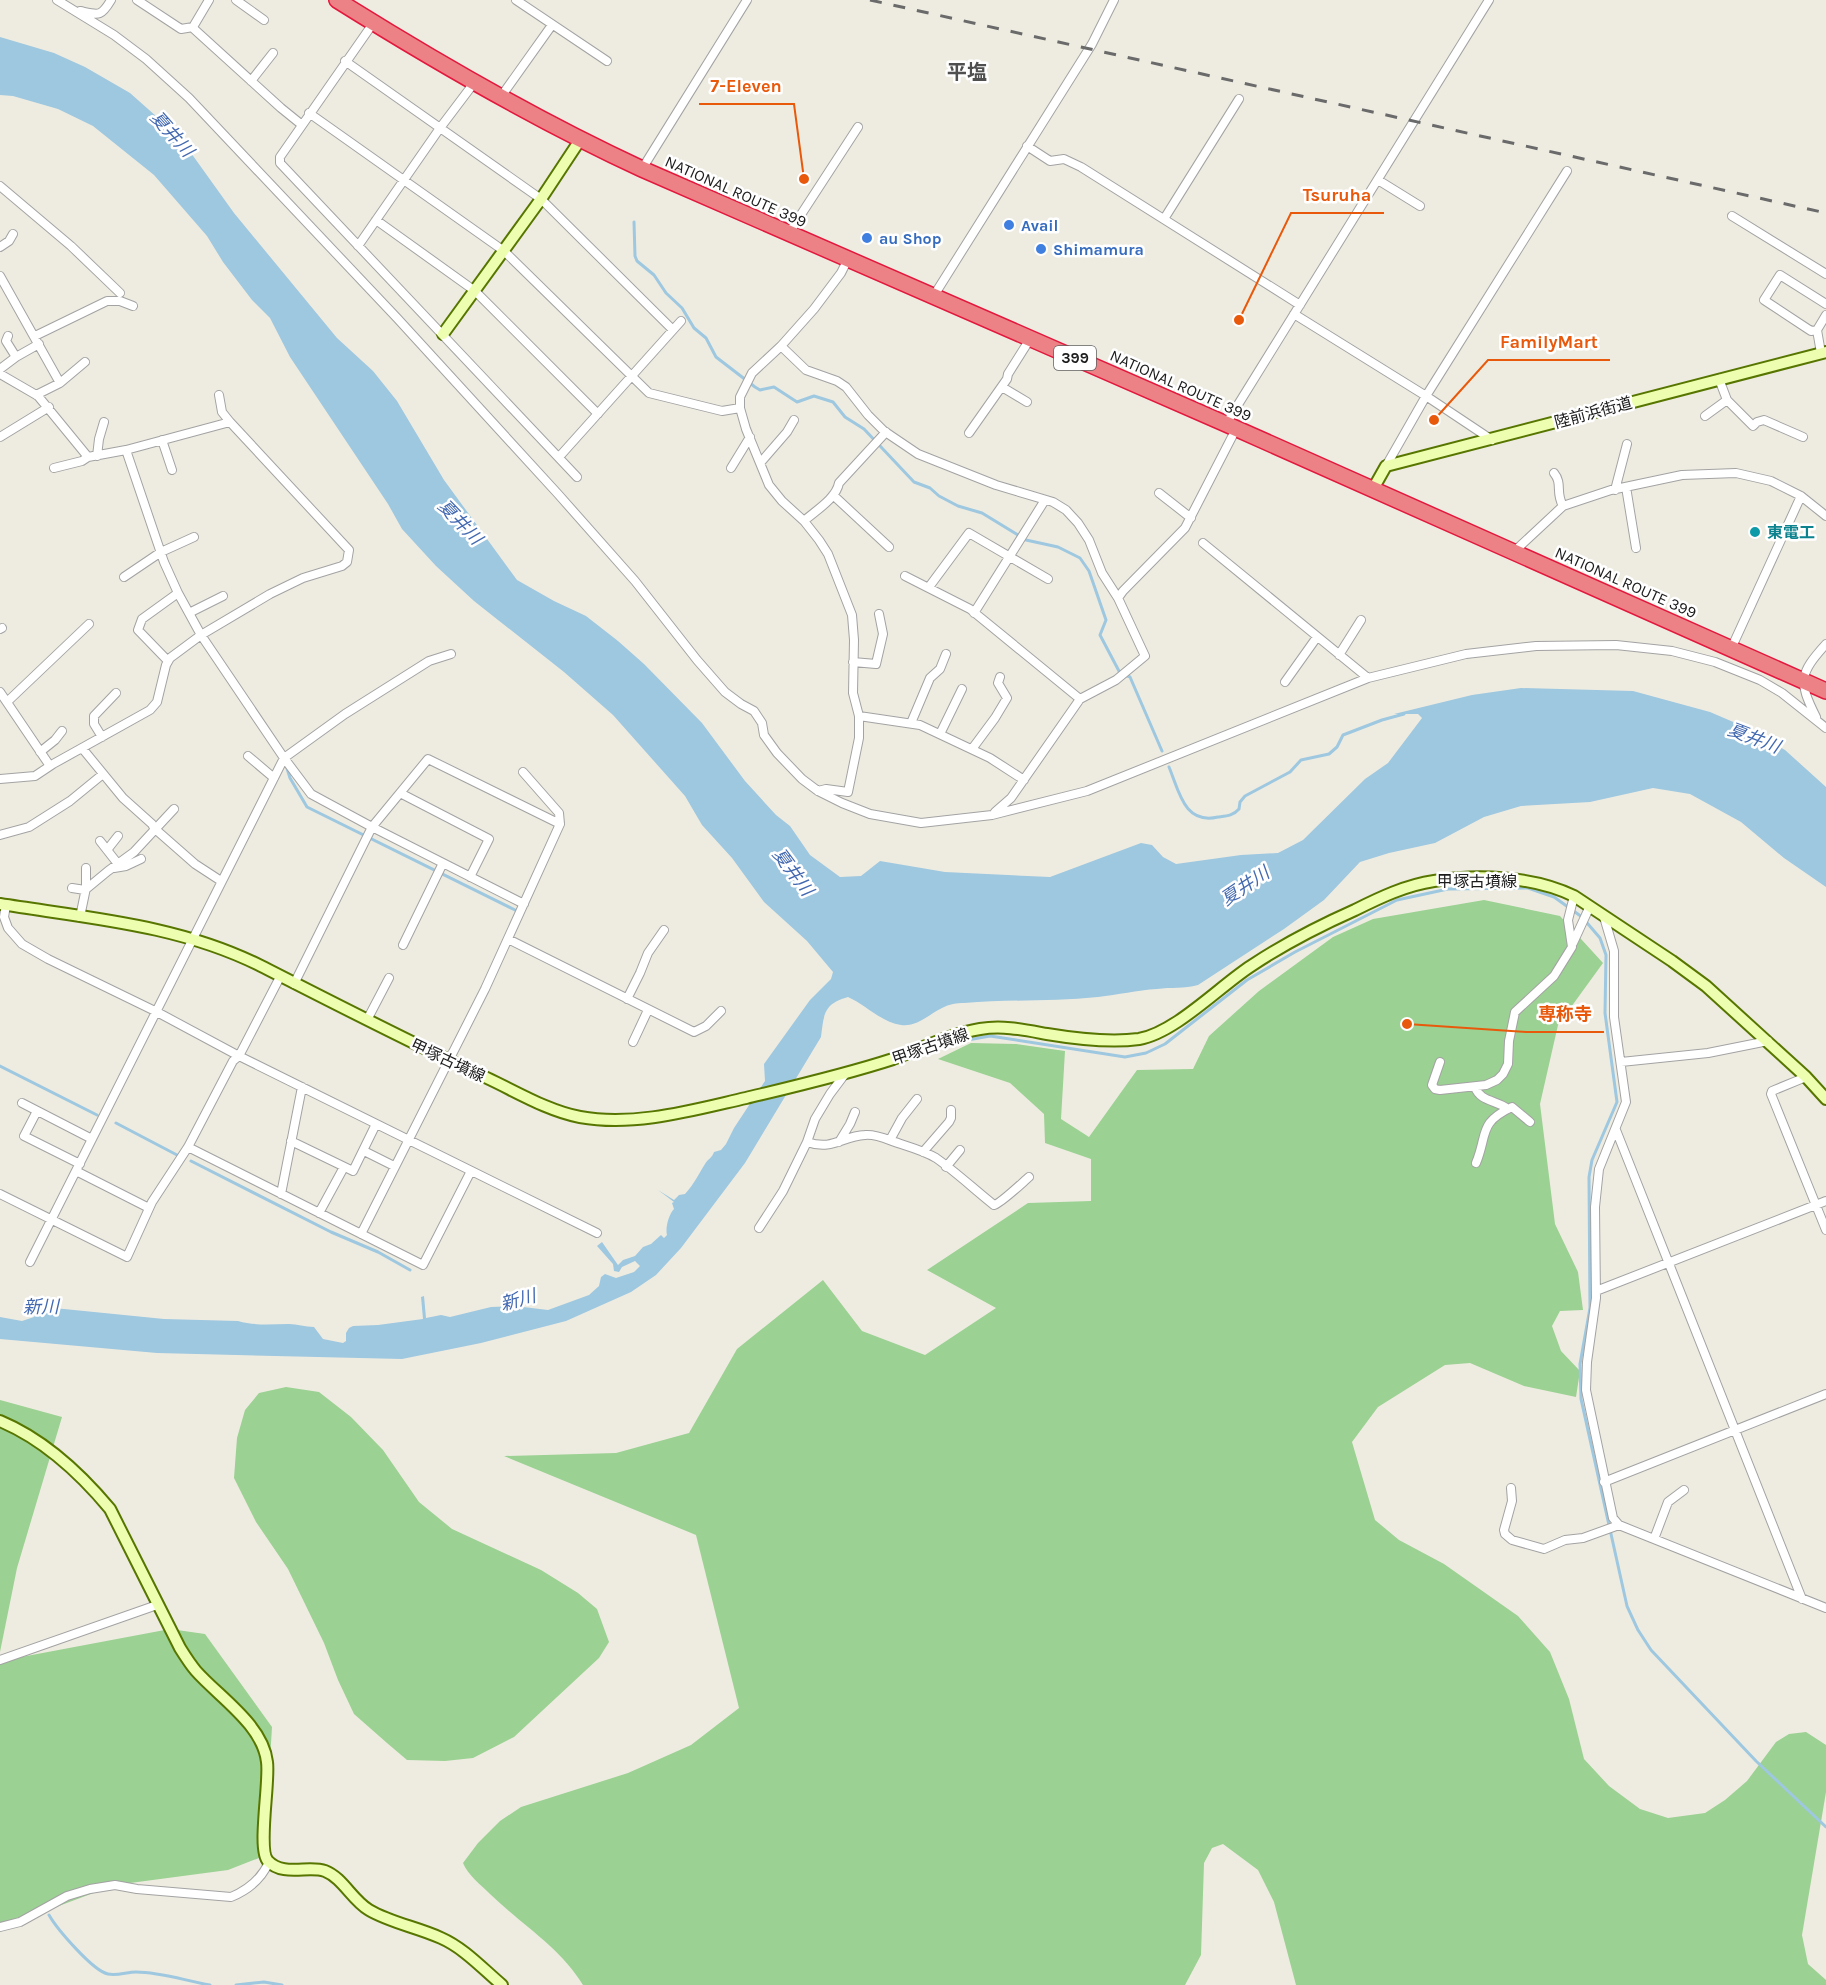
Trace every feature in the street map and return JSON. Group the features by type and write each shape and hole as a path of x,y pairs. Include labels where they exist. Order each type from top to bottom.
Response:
{"highway":[{"name":"NATIONAL ROUTE 399","path":"341,1 474,83 580,140 642,169 1231,426 1826,691"}],"main road":[{"path":"444,334 541,199 580,140"},
{"name":"陸前浜街道","path":"1386,466 1823,352"},
{"path":"1373,489 1386,466"},
{"name":"甲塚古墳線","path":"3,904 122,923 193,939 261,966 542,1104 578,1116 645,1119 831,1078 927,1048 954,1036 984,1029 1008,1028 1103,1040 1146,1038 1185,1016 1250,966 1286,945 1384,896 1432,881 1497,878 1537,882 1558,888 1589,910 1604,915 1690,974 1768,1041 1826,1099"},
{"path":"0,1421 37,1441 68,1465 110,1509 180,1648 195,1669 252,1728 264,1750 267,1761 268,1788 263,1843 264,1856 269,1862 279,1868 325,1871 338,1879 366,1909 456,1946 502,1985"}],"street":[{"path":"57,0 105,29 146,59 189,98 398,318 565,503 635,581 713,679 733,698 754,711 762,723 764,735 777,753 802,779 818,791 870,814 921,823 992,815 1087,791 1368,678 1466,654 1536,646 1616,645 1672,651 1730,667 1782,693 1826,728"},
{"path":"78,13 80,10 100,14 104,12 111,0"},
{"path":"143,1 181,29 193,27 209,0"},
{"path":"236,0 264,20"},
{"path":"516,0 607,61"},
{"path":"642,169 747,0"},
{"path":"933,297 1092,44 1114,0"},
{"path":"1118,598 1185,528 1231,426 1294,314 1489,0"},
{"path":"374,22 309,113 280,157 280,163 577,477"},
{"path":"501,98 552,25"},
{"path":"193,27 302,125"},
{"path":"251,81 273,53"},
{"path":"345,61 541,199 673,330"},
{"path":"358,246 474,83"},
{"path":"1164,219 1239,99"},
{"path":"309,113 504,251 653,396 722,411 740,408"},
{"path":"789,233 858,127"},
{"path":"1027,146 1050,161 1064,159 1071,162 1300,305"},
{"path":"1386,466 1426,396 1567,171"},
{"path":"1378,180 1419,206"},
{"path":"0,186 71,246 120,293"},
{"path":"1732,216 1826,274"},
{"path":"376,220 475,291 598,414"},
{"path":"0,247 9,241 13,234"},
{"path":"818,791 826,789 848,792 859,738 859,716 854,704 852,615 828,554 804,521 782,501 769,485 740,408 740,397 750,376 781,346 813,309 841,273 848,259"},
{"path":"1817,330 1811,331 1764,300 1780,275 1825,300"},
{"path":"0,276 3,289 10,296 37,340 60,382"},
{"path":"0,369 37,340 107,301 120,301 133,306"},
{"path":"1294,314 1492,440"},
{"path":"1823,352 1817,330 1826,315"},
{"path":"559,458 681,321"},
{"path":"8,336 6,341 16,357"},
{"path":"969,433 1002,387 1030,339"},
{"path":"781,346 806,370 837,381 846,387 868,415 886,432 918,454 996,485 1045,500 1066,510 1089,540 1102,573 1118,598 1145,656 1116,680 1080,699 1011,798 992,815"},
{"path":"36,395 60,382 85,362"},
{"path":"0,374 36,395 49,407 88,458"},
{"path":"1719,379 1727,400 1753,426 1764,420 1803,437"},
{"path":"1002,387 1027,402"},
{"path":"0,779 35,776 150,710 157,702 168,661 201,635 270,594 303,578 342,566 347,562 349,550 230,422 222,412 219,395"},
{"path":"1705,416 1727,400"},
{"path":"0,437 49,407"},
{"path":"761,462 787,432 794,420"},
{"path":"98,456 99,439 104,422"},
{"path":"54,468 230,422"},
{"path":"804,521 833,495 839,483 886,432"},
{"path":"731,468 750,437"},
{"path":"162,440 172,470"},
{"path":"1615,490 1627,444"},
{"path":"126,450 161,552 178,593 201,635 311,794 524,904"},
{"path":"1515,554 1518,548 1563,506 1626,487 1682,475 1736,473 1771,481 1801,496 1826,516"},
{"path":"1554,474 1558,481 1558,498 1563,506"},
{"path":"1626,487 1636,548"},
{"path":"1159,493 1191,518"},
{"path":"833,495 889,548"},
{"path":"1731,648 1801,496"},
{"path":"974,613 1045,500"},
{"path":"929,587 969,533 1048,579"},
{"path":"124,577 161,552 194,537"},
{"path":"1203,543 1368,678"},
{"path":"905,576 974,613 1080,699"},
{"path":"168,661 138,630 142,619 178,593"},
{"path":"189,613 223,596"},
{"path":"853,662 876,664 883,634 879,614"},
{"path":"1339,655 1361,620"},
{"path":"7,702 89,624"},
{"path":"1285,682 1317,637"},
{"path":"1817,720 1804,692 1803,680 1806,669 1826,644"},
{"path":"30,1262 284,758 345,714 429,661 451,654"},
{"path":"911,723 930,678 940,669 945,654"},
{"path":"972,749 1007,698 999,686 1000,677"},
{"path":"940,734 962,689"},
{"path":"0,692 50,766"},
{"path":"102,737 94,724 94,716 116,693"},
{"path":"859,716 911,723 940,734 972,749 1024,780"},
{"path":"40,752 62,731"},
{"path":"82,748 123,798 154,828 195,864 221,881"},
{"path":"248,756 274,778"},
{"path":"294,984 372,827 428,759 560,825"},
{"path":"361,1234 508,939 560,825 559,813 524,772"},
{"path":"0,836 29,827 70,801 102,774"},
{"path":"400,794 489,839 470,877"},
{"path":"72,888 86,890 134,852 174,809"},
{"path":"107,849 118,836"},
{"path":"100,841 107,849 117,869 141,859"},
{"path":"403,945 443,863"},
{"path":"80,917 86,890 86,868"},
{"path":"1573,900 1568,920 1573,943"},
{"path":"3,904 2,919 8,928 22,944 48,959 597,1233"},
{"path":"1440,1062 1432,1085 1436,1089 1475,1087 1492,1083 1503,1074 1509,1058 1509,1041 1515,1012 1554,976 1589,910"},
{"path":"1604,915 1614,951 1614,1017 1626,1102 1599,1169 1595,1207 1596,1291 1594,1323 1587,1362 1586,1390 1614,1527"},
{"path":"627,999 648,953 664,930"},
{"path":"508,939 694,1032 706,1026 721,1011"},
{"path":"0,1194 126,1257 148,1208 188,1147 280,977"},
{"path":"367,1020 389,978"},
{"path":"633,1042 648,1010"},
{"path":"1622,1062 1708,1053 1768,1041"},
{"path":"759,1228 783,1191 807,1142 815,1119 845,1074"},
{"path":"1806,1077 1772,1091 1771,1094 1826,1230"},
{"path":"281,1194 302,1087"},
{"path":"1475,1087 1477,1093 1482,1097 1508,1109"},
{"path":"890,1140 902,1118 917,1099"},
{"path":"22,1103 92,1139"},
{"path":"1476,1163 1483,1134 1490,1120 1512,1107 1530,1122"},
{"path":"923,1152 951,1118 951,1110"},
{"path":"37,1111 24,1136 148,1208"},
{"path":"838,1143 855,1112"},
{"path":"291,1141 353,1171 376,1124"},
{"path":"1616,1130 1802,1599"},
{"path":"807,1142 817,1145 838,1143 865,1135 890,1140 923,1152 994,1205 999,1204 1010,1191 1029,1177"},
{"path":"188,1147 423,1265 471,1171"},
{"path":"364,1150 394,1166"},
{"path":"946,1167 960,1150"},
{"path":"320,1213 344,1167"},
{"path":"1596,1291 1826,1201"},
{"path":"1604,1482 1826,1394"},
{"path":"1511,1488 1512,1501 1504,1530 1512,1540 1544,1549 1566,1540 1583,1538 1614,1527 1654,1539 1826,1608"},
{"path":"1654,1539 1668,1502 1684,1490"},
{"path":"0,1660 157,1605"},
{"path":"0,1927 20,1922 67,1896 115,1885 231,1897 245,1892 264,1874 269,1862"}],"green space":[{"path":"1484,900 1560,916 1603,963 1558,1025 1540,1104 1555,1224 1578,1272 1583,1310 1560,1311 1552,1326 1561,1351 1580,1371 1576,1397 1524,1386 1470,1363 1445,1365 1378,1407 1352,1442 1375,1520 1399,1540 1444,1564 1518,1616 1550,1652 1569,1699 1584,1759 1609,1786 1640,1809 1668,1818 1705,1813 1747,1781 1776,1742 1789,1734 1806,1732 1826,1745 1826,1792 1802,1935 1808,1964 1826,1980 1826,1985 1296,1985 1274,1902 1258,1870 1223,1844 1212,1848 1204,1863 1201,1955 1185,1985 583,1985 564,1959 502,1905 468,1872 463,1863 478,1843 500,1821 521,1807 628,1773 691,1745 739,1708 696,1535 504,1456 616,1453 689,1433 737,1349 823,1280 862,1331 925,1355 996,1308 927,1270 1028,1203 1091,1201 1091,1159 1045,1143 1044,1114 1010,1083 938,1059 971,1043 1016,1044 1065,1051 1061,1119 1089,1137 1137,1070 1193,1069 1209,1036 1259,991 1333,937 1373,919"},
{"path":"286,1387 319,1392 351,1417 383,1450 419,1502 452,1529 541,1570 578,1593 597,1609 609,1642 599,1658 514,1737 473,1758 445,1761 407,1760 354,1714 324,1643 288,1569 256,1522 234,1478 237,1438 245,1410 259,1393"},
{"path":"0,1400 62,1417 17,1568 0,1652"},
{"path":"170,1629 205,1634 272,1727 264,1856 228,1870 115,1885 0,1927 0,1661"}],"water":[{"name":"夏井川","path":"0,37 54,53 85,67 130,93 157,117 191,153 234,213 337,338 373,371 397,401 444,480 517,580 586,616 644,664 702,723 745,781 776,815 790,826 810,855 840,877 861,876 880,861 945,872 1050,877 1141,843 1152,845 1163,857 1176,864 1241,855 1278,853 1303,840 1365,779 1388,763 1422,718 1418,714 1394,714 1472,695 1521,688 1633,691 1710,712 1745,727 1785,750 1826,787 1826,887 1784,858 1741,822 1690,794 1653,788 1590,802 1521,806 1484,817 1435,843 1360,862 1324,900 1198,985 1081,999 956,1004 907,1025 880,1017 848,997 834,1003 825,1016 821,1037 745,1163 681,1248 656,1275 631,1292 566,1321 481,1343 402,1359 157,1353 0,1339 0,1317 22,1321 34,1317 44,1307 164,1319 295,1324 314,1327 323,1339 343,1343 346,1341 346,1333 353,1326 423,1319 421,1297 424,1296 426,1318 441,1315 450,1317 491,1307 515,1306 548,1310 589,1295 599,1286 601,1277 605,1274 616,1278 634,1272 640,1266 635,1261 622,1267 619,1272 614,1271 613,1264 597,1246 602,1242 618,1265 623,1260 635,1256 643,1247 651,1244 661,1235 664,1238 667,1235 667,1225 674,1209 672,1203 674,1202 658,1190 674,1200 679,1195 685,1194 714,1152 721,1150 726,1144 765,1081 764,1064 810,1000 831,979 833,972 807,941 764,902 732,858 702,825 685,796 613,715 564,672 474,601 436,566 402,529 388,504 290,357 270,318 252,300 223,262 207,236 154,175 93,126 58,109 13,96 0,95"}],"waterway":[{"path":"634,222 637,261 654,275 666,293 682,308 694,328 706,338 716,357 755,387 760,390 774,387 797,402 814,396 833,402 845,417 864,429 914,482 930,488 939,496 958,506 982,513 1026,540 1058,547 1080,558 1089,571 1106,620 1100,635 1120,673 1130,677 1162,751"},
{"path":"1169,767 1184,804 1190,811 1197,816 1207,818 1227,816 1239,809 1240,802 1245,796 1290,772 1301,760 1329,754 1337,747 1343,735 1404,714"},
{"path":"286,765 290,778 307,807 515,910"},
{"path":"962,1041 990,1036 1125,1057 1146,1053 1165,1044 1247,980 1295,952 1397,900 1448,889 1528,888 1554,897 1582,917 1600,938 1606,955 1605,1013 1617,1102 1592,1160 1589,1177 1590,1308 1580,1364 1581,1399 1627,1606 1638,1630 1651,1650 1756,1761 1826,1827"},
{"path":"0,1066 97,1115"},
{"path":"116,1123 177,1155"},
{"path":"191,1161 331,1232 378,1252 410,1270"},
{"path":"49,1915 76,1949 101,1971 108,1974 155,1973 210,1985"},
{"path":"236,1985 264,1982 282,1985"}],"railway":[{"path":"870,0 1826,213"}],"place":[{"name":"7-Eleven","path":"804,179"},
{"name":"Avail","path":"1009,225"},
{"name":"au Shop","path":"867,238"},
{"name":"Shimamura","path":"1041,249"},
{"name":"Tsuruha","path":"1239,320"},
{"name":"FamilyMart","path":"1434,420"},
{"name":"東電工","path":"1755,532"},
{"name":"専称寺","path":"1407,1024"}],"district":[{"name":"平塩","path":"967,72"}],"water label":[{"name":"新川","path":"518,1300"},
{"name":"新川","path":"41,1307"}]}
